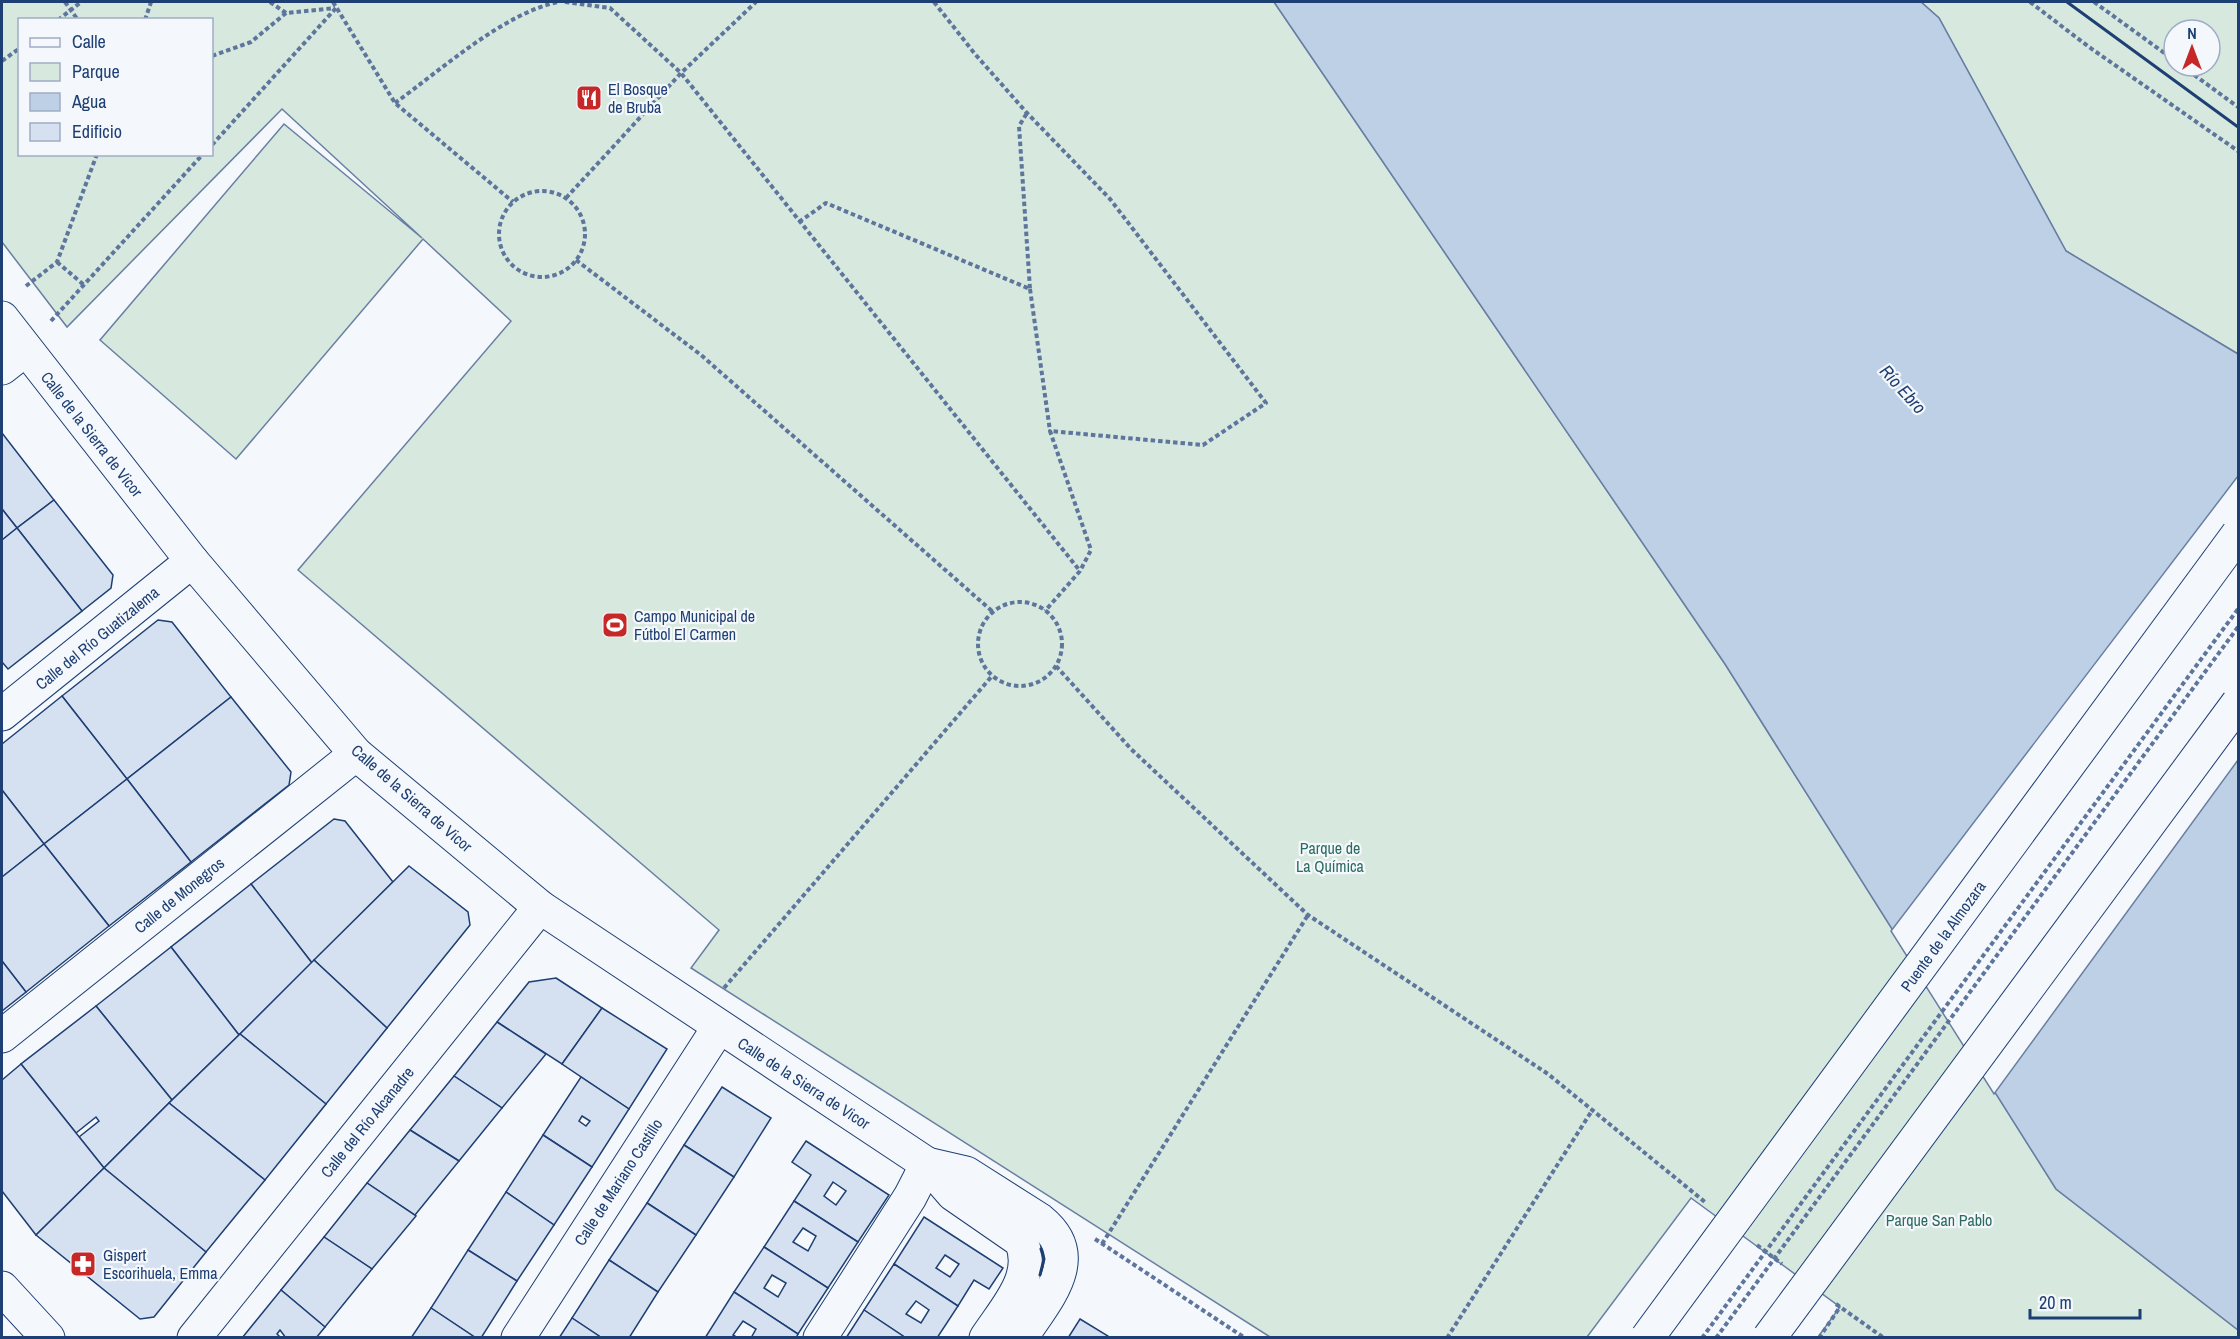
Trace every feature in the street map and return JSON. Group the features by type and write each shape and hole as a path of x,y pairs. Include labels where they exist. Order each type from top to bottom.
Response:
{"street":[{"name":"Calle de la Sierra de Vicor","path":"2,318 13,359 192,561 356,754 540,907 927,1164"},
{"name":"Puente de la Almozara","path":"1647,1338 2238,534"},
{"name":"Calle del Río Guatizalema","path":"2,714 192,561"},
{"path":"1769,1338 2238,703"},
{"name":"Calle de Monegros","path":"2,1036 356,754"},
{"name":"Calle del Río Alcanadre","path":"194,1338 540,907"},
{"name":"Calle de Mariano Castillo","path":"518,1338 719,1027"},
{"path":"820,1338 910,1197 927,1164"},
{"path":"927,1164 953,1194 1010,1232 1021,1241 1025,1250 1025,1273 986,1338"},
{"path":"927,1164 966,1173 1040,1220 1052,1230 1059,1241 1062,1253 1060,1275 1021,1338"},
{"path":"2,1288 48,1338"}],"path":[{"path":"65,2 77,18"},
{"path":"61,18 81,2"},
{"path":"146,18 151,2"},
{"path":"270,2 286,13"},
{"path":"333,2 395,103 513,202"},
{"path":"395,103 507,22 539,5 560,2"},
{"path":"565,2 610,8 681,73 1080,571"},
{"path":"566,198 681,73 756,2"},
{"path":"934,2 975,54 1027,113 1110,199 1266,403 1203,445 1050,431"},
{"path":"2030,2 2089,47 2238,151"},
{"path":"2094,2 2162,51"},
{"path":"213,56 252,42 286,13 336,8"},
{"path":"213,144 336,8"},
{"path":"2,61 18,49"},
{"path":"2198,78 2238,107"},
{"path":"1027,113 1018,126 1030,288 1050,431 1091,550 1080,571 1045,611"},
{"path":"26,286 57,262 96,156"},
{"path":"51,321 201,156"},
{"path":"539,192 553,193 566,198 583,220 586,234 583,248 566,270 553,276 539,277 525,273 513,265 500,241 500,227 505,213 513,202 525,195 539,192"},
{"path":"799,222 826,203 1030,288"},
{"path":"576,260 701,355 993,612"},
{"path":"57,262 84,285"},
{"path":"1018,602 1033,604 1045,611 1060,630 1062,642 1056,666 1048,675 1027,686 1014,686 992,676 985,669 977,649 981,628 993,612 1005,605 1018,602"},
{"path":"1702,1338 2238,609"},
{"path":"1716,1338 2238,627"},
{"path":"1056,666 1131,749 1308,915 1548,1074 1689,1188"},
{"path":"724,988 992,676"},
{"path":"1102,1244 1308,915"},
{"path":"1447,1338 1593,1109"},
{"path":"1819,1338 1840,1307 1884,1338"}],"green space":[{"name":"Parque de La Química","path":"2,2 1274,2 1725,664 2056,1189 2238,1330 2238,1337 1818,1337 1840,1307 1691,1198 1587,1337 1270,1337 691,968 719,930 298,570 511,321 423,239 236,459 100,340 284,124 422,238 282,109 67,327 2,242"},
{"path":"1921,2 2238,2 2238,354 2066,251 1939,18"}],"water":[{"name":"Río Ebro","path":"1274,2 1921,2 1939,18 2066,251 2238,354 2238,1330 2056,1189 1725,664"}],"pier":[{"path":"2238,476 2238,760 1994,1094 1891,931"}],"building":[{"path":"2,433 54,500 17,528 2,509"},
{"path":"54,500 113,575 111,588 82,611 17,528"},
{"path":"2,509 17,528 2,540"},
{"path":"17,528 82,611 8,669 2,662 2,540"},
{"path":"158,620 172,622 231,697 127,779 62,696"},
{"path":"62,696 127,779 44,844 2,790 2,744"},
{"path":"231,697 291,772 289,785 191,862 127,779"},
{"path":"127,779 191,862 109,926 44,844"},
{"path":"2,790 44,844 2,877"},
{"path":"334,819 345,821 393,882 312,963 251,884"},
{"path":"44,844 109,926 26,992 2,961 2,877"},
{"path":"409,866 468,912 470,925 387,1028 314,960"},
{"path":"251,884 312,963 239,1035 171,947"},
{"path":"171,947 239,1035 172,1100 96,1006"},
{"path":"314,960 387,1028 326,1104 240,1034"},
{"path":"2,961 26,992 2,1011"},
{"path":"556,978 602,1008 562,1064 497,1022 529,982"},
{"path":"96,1006 172,1100 104,1168 79,1137 99,1121 96,1117 76,1133 21,1064"},
{"path":"602,1008 667,1049 629,1109 562,1064"},
{"path":"497,1022 546,1054 502,1108 454,1076"},
{"path":"240,1034 326,1104 265,1180 169,1103"},
{"path":"21,1064 104,1168 36,1235 2,1191 2,1080"},
{"path":"454,1076 502,1108 459,1161 410,1130"},
{"path":"581,1077 629,1109 592,1167 543,1135","holes":["582,1116 590,1121 586,1126 579,1121"]},
{"path":"722,1087 771,1118 734,1177 684,1145"},
{"path":"169,1103 265,1180 206,1252 104,1168"},
{"path":"410,1130 459,1161 415,1215 367,1183"},
{"path":"543,1135 592,1167 554,1225 506,1192"},
{"path":"806,1141 889,1195 858,1242 794,1201 811,1175 792,1162","holes":["833,1182 846,1191 836,1205 824,1196"]},
{"path":"684,1145 734,1177 696,1235 647,1203"},
{"path":"104,1168 206,1252 154,1317 140,1319 36,1235"},
{"path":"367,1183 416,1216 372,1269 324,1237"},
{"path":"506,1192 554,1225 517,1281 468,1250"},
{"path":"794,1201 858,1242 828,1288 764,1247","holes":["803,1228 816,1236 808,1251 793,1242"]},
{"path":"647,1203 696,1235 658,1292 609,1260"},
{"path":"924,1217 1003,1268 989,1289 974,1280 958,1306 894,1264","holes":["945,1255 959,1264 950,1277 936,1268"]},
{"path":"324,1237 372,1269 325,1327 281,1290"},
{"path":"764,1247 828,1288 798,1334 734,1292","holes":["772,1275 786,1283 778,1297 764,1288"]},
{"path":"468,1250 517,1281 481,1338 476,1338 431,1308"},
{"path":"609,1260 658,1292 629,1338 602,1338 572,1318"},
{"path":"894,1264 958,1306 937,1338 906,1338 864,1310","holes":["916,1301 929,1310 921,1323 906,1314"]},
{"path":"281,1290 325,1327 316,1338 286,1338 280,1330 277,1334 281,1338 242,1338"},
{"path":"734,1292 798,1334 796,1338 751,1338 756,1329 743,1321 733,1335 738,1338 705,1338"},
{"path":"431,1308 476,1338 411,1338"},
{"path":"864,1310 906,1338 846,1338"},
{"path":"572,1318 602,1338 559,1338"},
{"path":"1080,1319 1108,1336 1110,1338 1068,1338"}],"wall":[{"path":"2067,2 2238,127"},
{"path":"1040,1275 1044,1259 1041,1249"}],"place":[{"name":"El Bosque de Bruba","path":"589,98"},
{"name":"Campo Municipal de Fútbol El Carmen","path":"615,625"},
{"name":"Gispert Escorihuela, Emma","path":"83,1264"}],"park label":[{"name":"Parque San Pablo","path":"1939,1220"}]}
